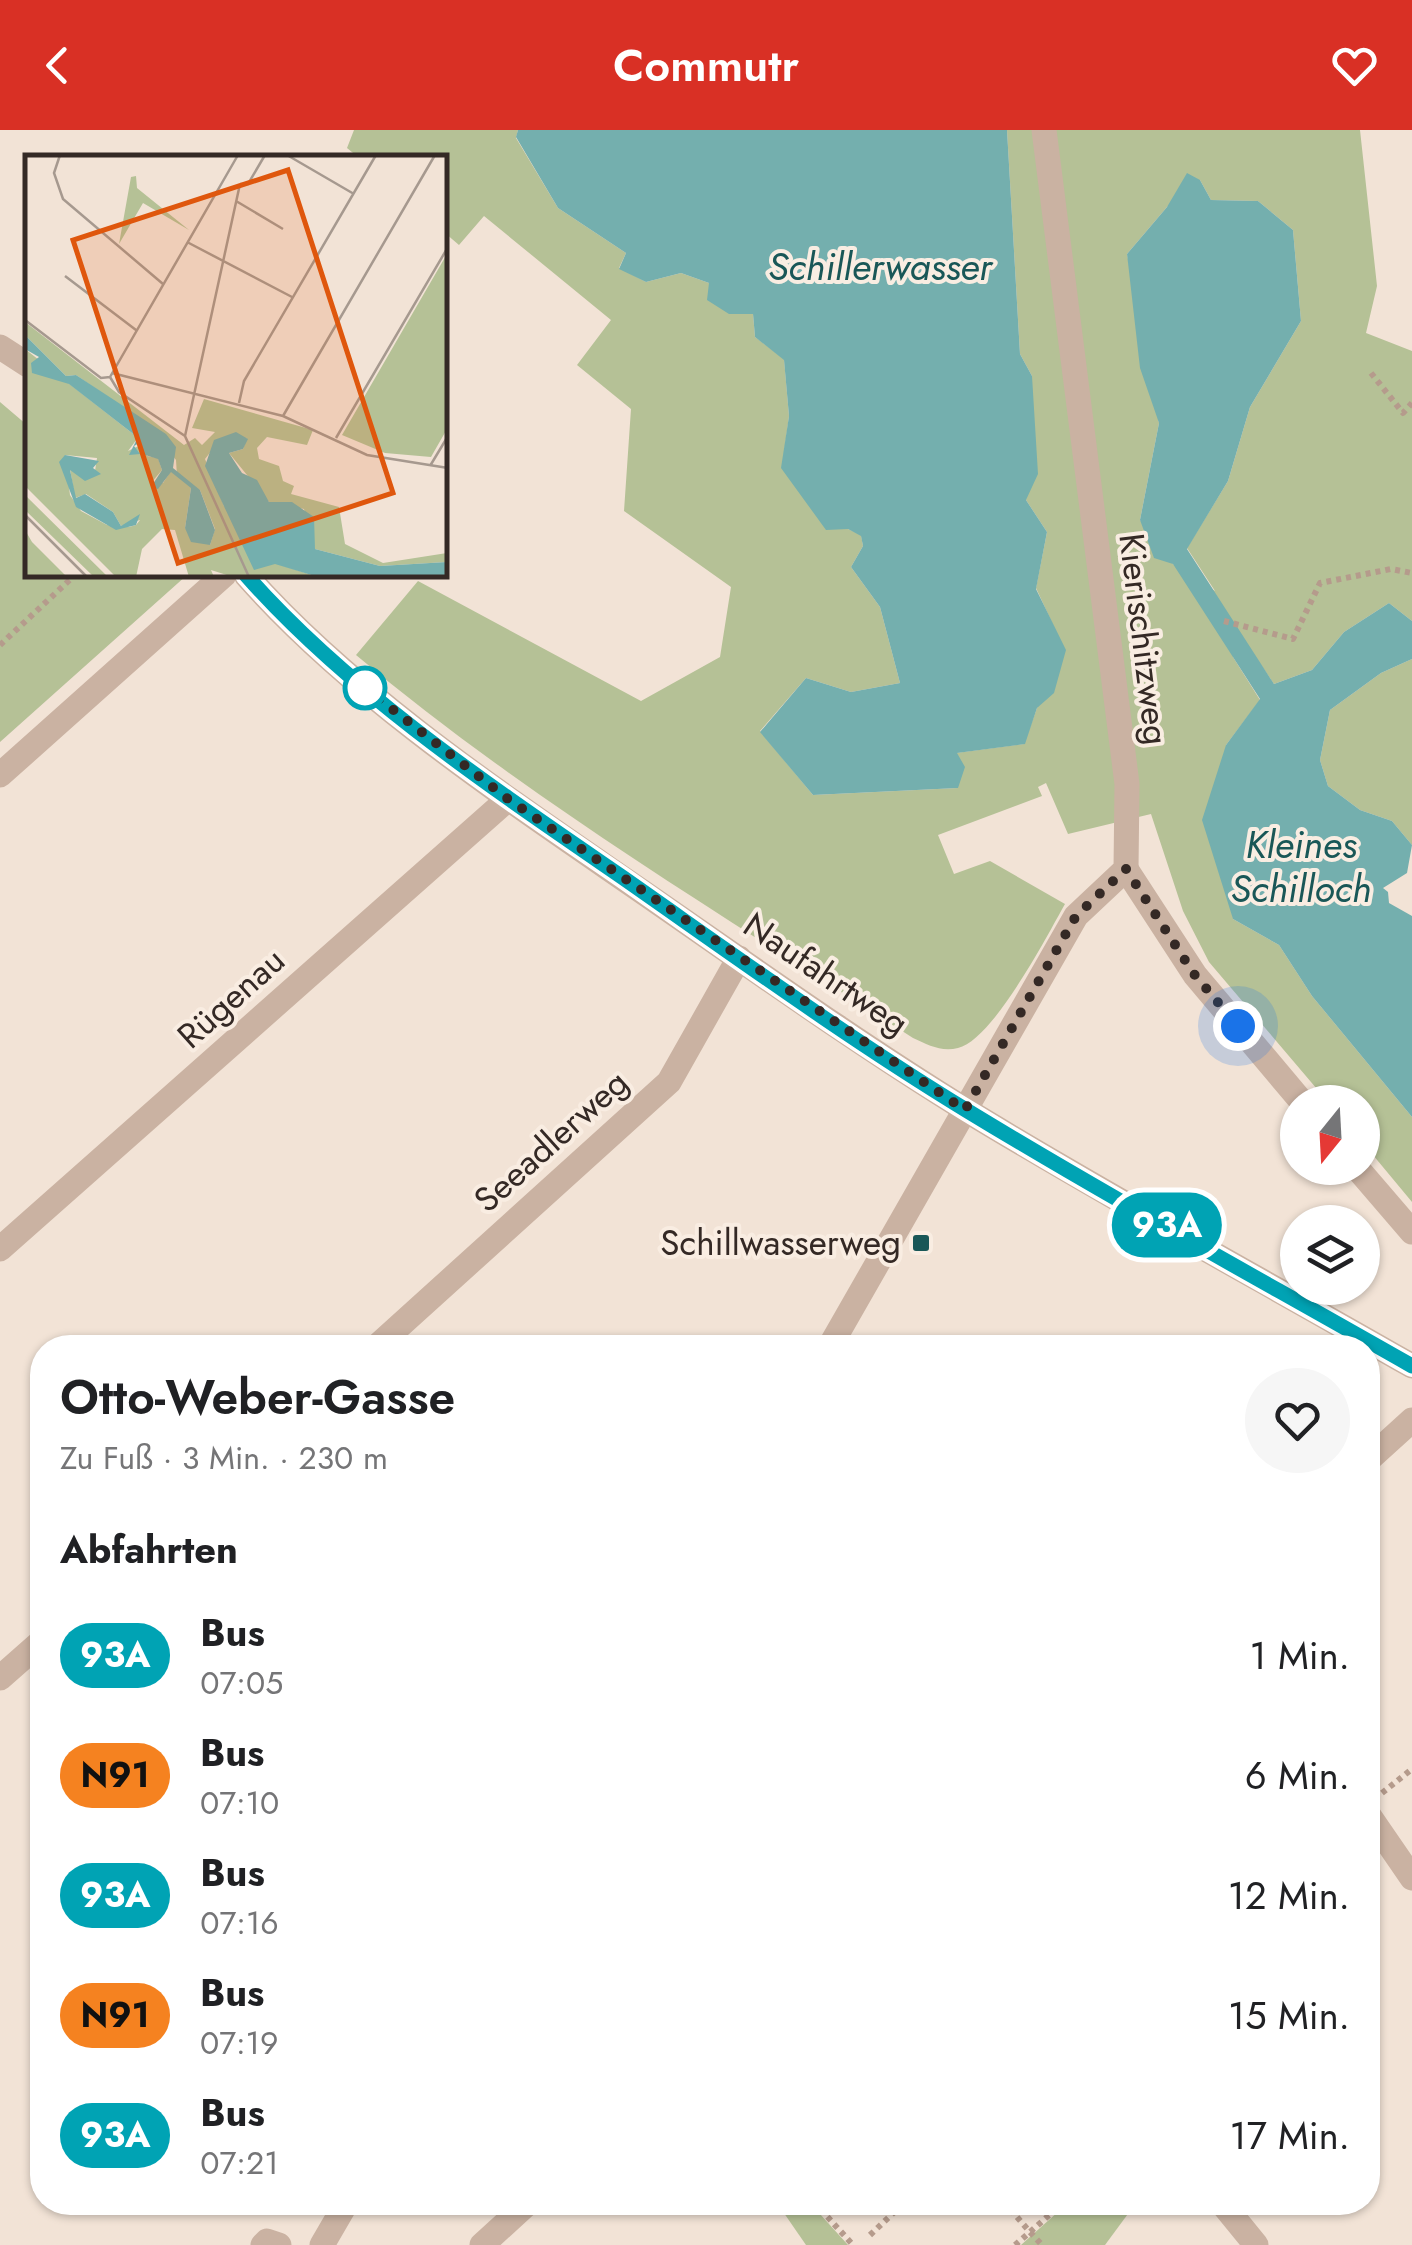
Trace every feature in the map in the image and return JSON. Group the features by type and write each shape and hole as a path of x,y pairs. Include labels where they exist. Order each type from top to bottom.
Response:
{"street":[{"name":"Kierischitzweg","path":"1044,130 1126,784 1126,869"},
{"path":"0,347 25,363"},
{"path":"0,775 221,578"},
{"name":"Naufahrtweg","path":"249,578 276,609 365,688 508,799 740,958 965,1110 1358,1335"},
{"name":"Rügenau","path":"0,1249 508,799"},
{"path":"837,1335 1076,916 1126,869 1194,974 1288,1085"},
{"name":"Seeadlerweg","path":"388,1335 669,1082 740,958"},
{"path":"1372,1185 1412,1232"},
{"name":"Naufahrtweg","path":"1380,1348 1412,1366"},
{"path":"1380,1449 1412,1420"},
{"path":"0,1678 30,1652"},
{"path":"1380,1831 1412,1878"},
{"path":"322,2245 339,2215"},
{"path":"482,2245 515,2215"},
{"path":"1232,2215 1256,2245"},
{"path":"263,2245 279,2245"}],"path":[{"path":"1371,373 1403,412 1412,403"},
{"path":"1224,621 1293,639 1320,583 1390,569 1412,573"},
{"path":"0,645 71,578"},
{"path":"1380,1794 1412,1769"},
{"path":"826,2215 853,2245"},
{"path":"870,2234 891,2215"},
{"path":"1015,2215 1042,2245"},
{"path":"1016,2245 1049,2215"}],"green space":[{"path":"354,130 518,130 516,138 558,208 626,253 619,268 646,282 681,273 709,283 753,314 755,337 784,359 789,416 782,468 848,529 861,535 863,546 851,567 880,607 900,683 851,692 806,678 760,731 813,795 958,788 956,753 1024,744 1065,651 1036,588 1047,532 1026,500 1032,376 1020,354 1007,130 1360,130 1377,286 1366,333 1412,351 1412,621 1389,603 1344,632 1312,670 1274,684 1246,643 1233,657 1260,700 1226,745 1233,919 1279,945 1312,996 1412,1117 1412,1202 1380,1163 1380,1085 1314,1085 1209,962 1183,911 1151,814 1068,834 1046,783 1038,787 1042,796 938,835 954,874 990,861 1065,904 1018,985 987,1027 958,1048 940,1048 913,1038 558,808 356,655 418,581 641,701 720,657 731,587 624,511 631,409 577,365 611,320 484,216 459,245 448,236 448,155 356,155 347,148","holes":["1200,180 1211,200 1258,201 1293,230 1301,321 1250,407 1228,481 1187,548 1215,591 1173,564 1140,520 1159,423 1127,254 1167,207"]},
{"path":"0,402 25,423 25,578 184,578 0,742"},
{"path":"1412,659 1412,845 1392,821 1360,810 1328,786 1320,760 1330,710 1381,673"},
{"path":"785,2215 821,2215 848,2245 806,2245"},
{"path":"1054,2215 1127,2215 1105,2245 1021,2245"}],"water":[{"name":"Schillerwasser","path":"518,130 1007,130 1020,354 1032,376 1038,474 1026,500 1047,532 1036,589 1066,650 1054,693 1037,708 1025,744 957,753 965,767 958,788 813,795 760,732 806,678 851,692 900,683 880,607 851,567 863,546 861,536 848,529 826,530 781,468 789,416 784,360 755,337 753,314 729,314 707,300 709,283 681,273 646,282 619,269 626,253 558,208 516,137"},
{"name":"Kleines Schilloch","path":"1187,173 1200,180 1211,200 1258,201 1293,230 1301,321 1250,407 1228,481 1187,549 1274,684 1312,670 1344,632 1389,603 1412,621 1412,659 1381,673 1330,710 1320,760 1328,786 1360,810 1392,821 1412,845 1407,873 1383,888 1388,892 1389,903 1412,916 1412,1117 1312,996 1279,945 1233,919 1202,820 1226,745 1260,699 1173,564 1154,558 1140,520 1159,423 1140,368 1127,254 1167,207"}],"bus line":[{"name":"93A","path":"249,578 276,609 365,688 508,799 740,958 965,1110 1358,1335"},
{"name":"93A","path":"1380,1348 1412,1366"}],"place":[{"name":"Schillwasserweg","path":"921,1243"}],"route":[{"path":"365,688 508,799 965,1110 1076,916 1126,869 1194,974 1238,1026"}]}
